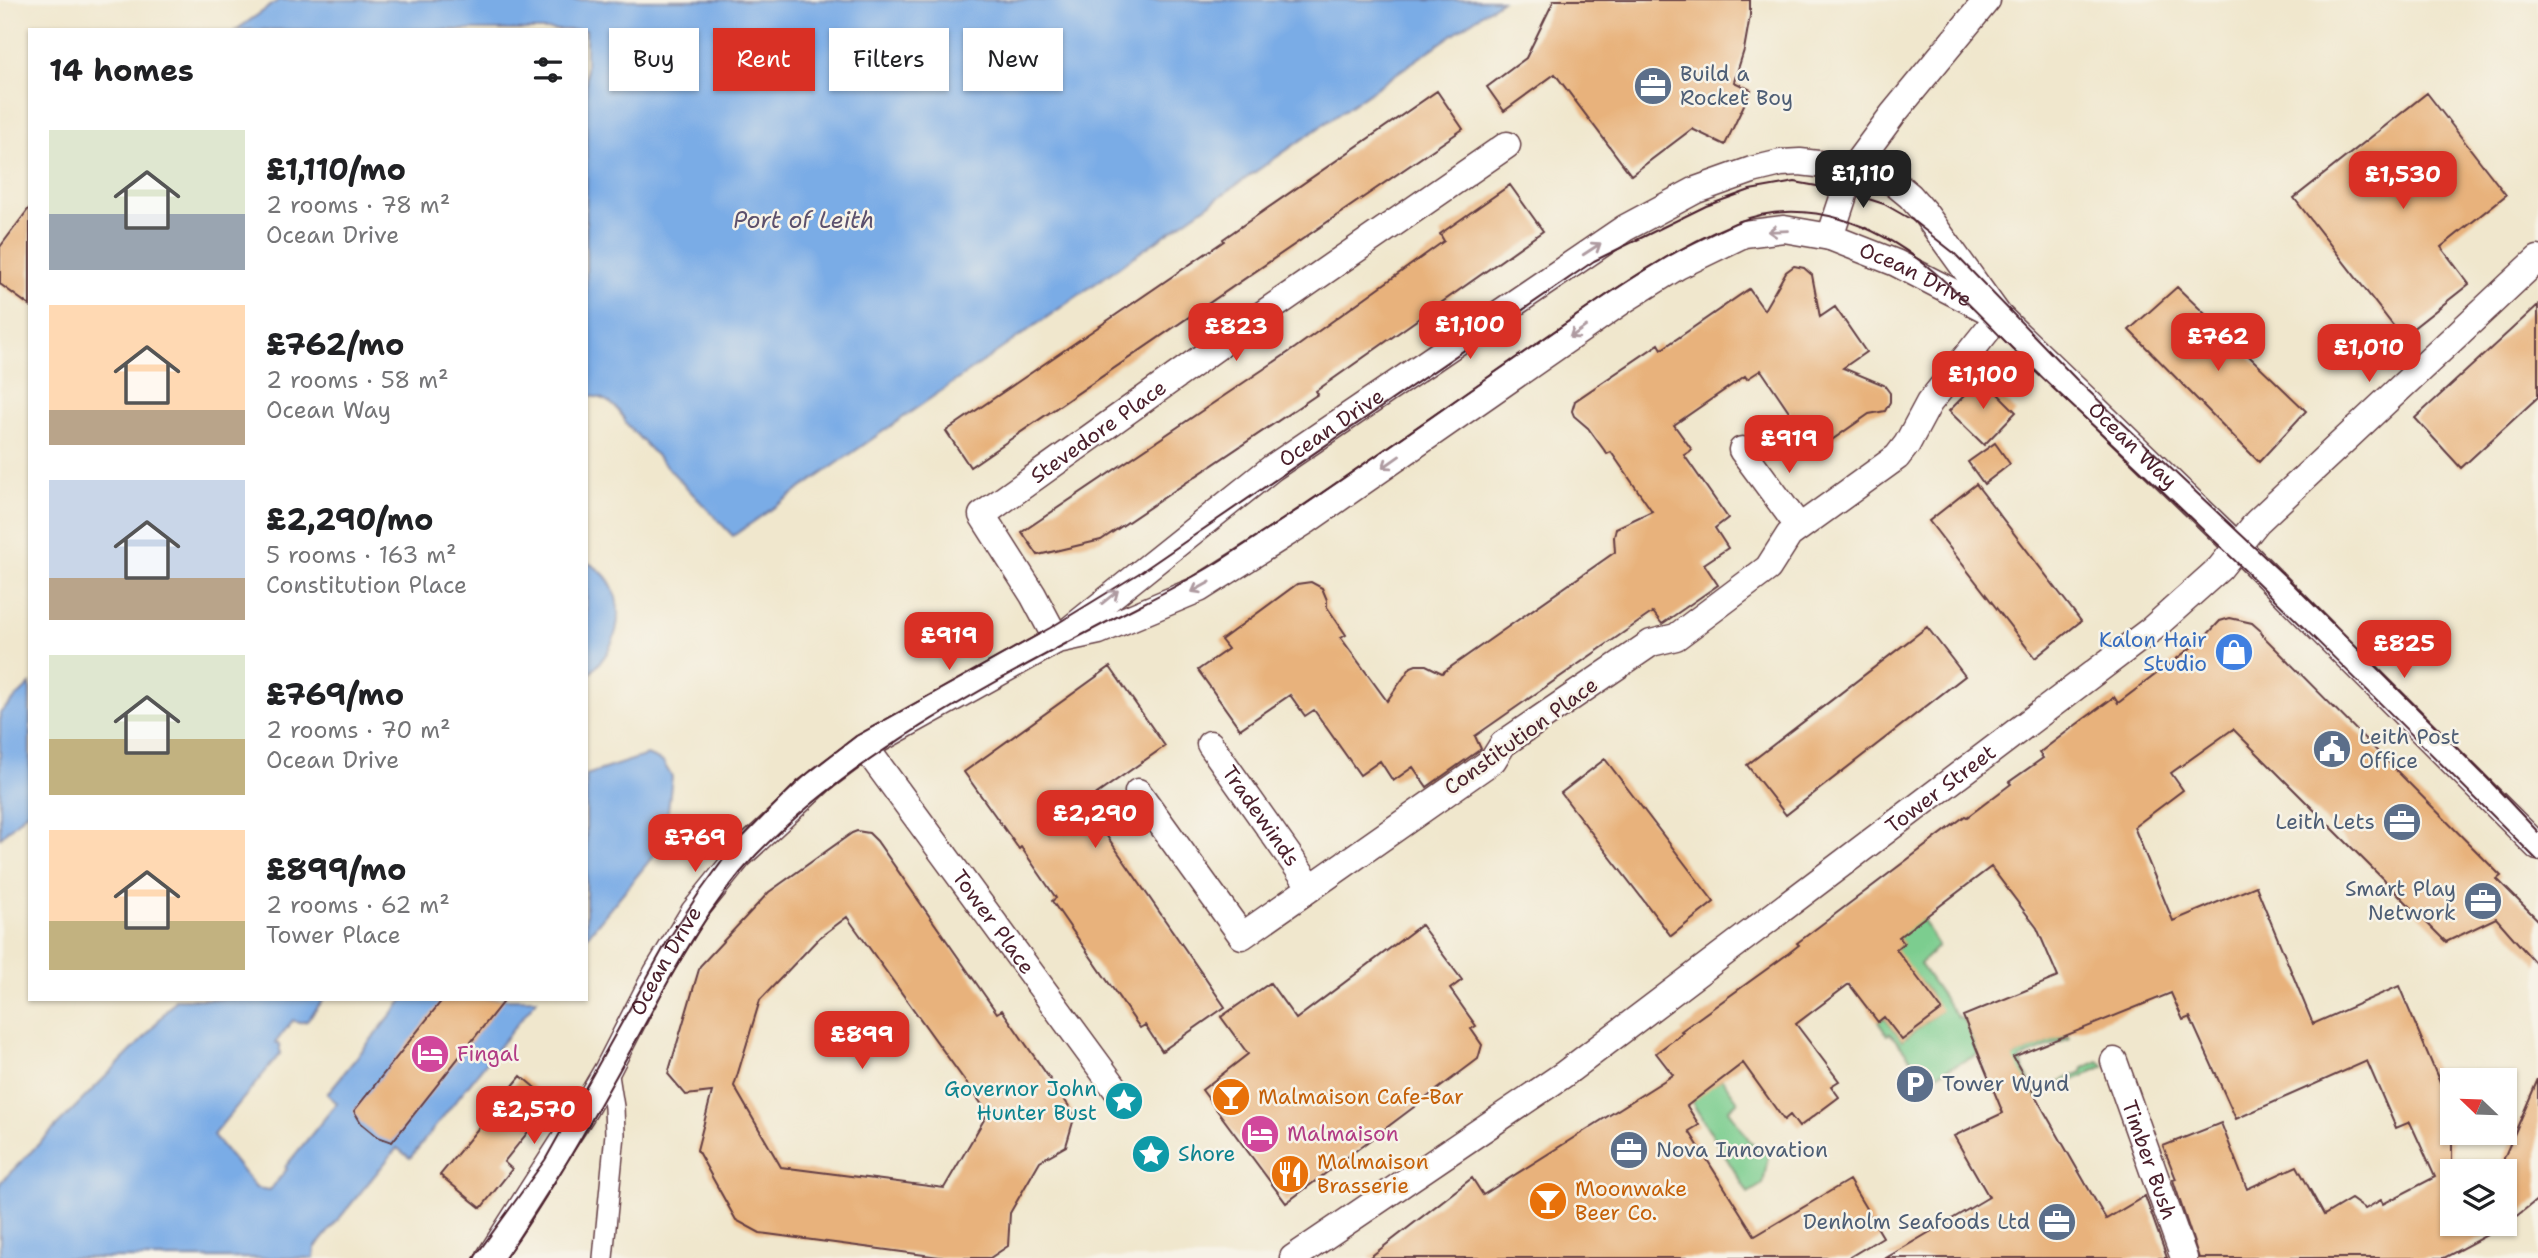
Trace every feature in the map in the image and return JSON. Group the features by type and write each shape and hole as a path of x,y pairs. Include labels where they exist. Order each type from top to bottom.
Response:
{"street":[{"path":"1830,237 1853,168 1901,104 1987,0"},
{"name":"Stevedore Place","path":"1057,640 1033,595 982,515 1507,145"},
{"name":"Ocean Drive","path":"493,1252 608,1069 657,973 694,912 739,856 822,779 865,747 1057,640 1272,468 1625,228 1696,190 1752,170 1800,162 1853,168 1893,182 1924,212"},
{"name":"Ocean Way","path":"1924,212 1999,316 2237,546 2538,847"},
{"name":"Ocean Drive","path":"1057,640 1099,631 1199,589 1306,522 1611,309 1678,266 1744,233 1784,229 1830,237 1896,262 1999,316"},
{"name":"Tower Street","path":"1293,1258 1563,1075 2152,629 2214,574 2257,522 2538,259"},
{"name":"Constitution Place","path":"1138,792 1242,936 1493,760 1503,744 1651,643 1676,636 1768,568 1789,535 1897,457 1929,403 1999,316"},
{"path":"1742,450 1799,527"},
{"name":"Tradewinds","path":"1210,744 1311,887"},
{"name":"Tower Place","path":"865,747 1121,1096"},
{"name":"Timber Bush","path":"2114,1061 2184,1258"},
{"path":"603,1258 614,1107 608,1069"}],"green space":[{"path":"1920,914 1938,946 1920,964 1957,1017 1965,1021 1979,1054 1927,1079 1878,1022 1884,1017 1902,1040 1940,1011 1929,992 1894,951 1903,943 1895,933"},
{"path":"2067,1035 2069,1038 2020,1059 2034,1093 2082,1072 2083,1068 2099,1061 2104,1066 2013,1109 1985,1068"},
{"path":"1722,1079 1738,1101 1728,1110 1755,1148 1769,1151 1763,1184 1748,1193 1690,1099"}],"water":[{"name":"Port of Leith","path":"279,0 1502,0 733,536 627,425 616,408 606,400 588,396 588,28 239,28"},
{"path":"588,563 606,577 616,599 618,611 615,635 602,660 588,676"},
{"path":"28,686 28,811 0,838 0,713"},
{"path":"647,755 663,762 672,777 663,851 659,849 588,936 588,774"},
{"path":"174,1001 322,1001 307,1021 298,1023 293,1020 276,1042 280,1045 280,1054 213,1135 256,1188 270,1190 287,1169 285,1167 337,1103 327,1094 402,1001 535,1001 410,1158 397,1148 315,1248 314,1258 0,1258 0,1183 145,1037"}],"building":[{"name":"Build a Rocket Boy","path":"1554,0 1750,0 1744,50 1734,82 1751,90 1725,145 1692,129 1631,175 1555,74 1504,111 1487,87 1526,58"},
{"path":"1437,91 1463,129 970,467 946,431"},
{"path":"2427,93 2506,195 2441,247 2469,284 2402,337 2294,198"},
{"path":"1510,185 1543,231 1316,391 1318,394 1101,540 1038,555 1022,532 1295,348 1444,241 1440,234"},
{"path":"28,210 28,305 0,284 0,247"},
{"path":"1794,266 1804,268 1812,275 1820,317 1835,307 1866,352 1843,368 1884,385 1890,393 1890,402 1885,411 1869,414 1816,451 1761,370 1747,379 1745,376 1674,425 1692,450 1684,455 1728,518 1715,528 1728,548 1704,564 1718,585 1662,624 1653,612 1475,736 1481,749 1427,787 1413,767 1393,781 1380,761 1360,775 1314,710 1305,716 1290,695 1240,729 1198,670 1228,649 1221,640 1297,584 1311,582 1322,588 1327,607 1346,635 1341,638 1387,701 1411,667 1426,665 1442,673 1615,552 1616,528 1652,511 1611,452 1607,454 1588,428 1574,416 1572,411 1575,401 1659,344 1662,349 1749,289 1764,310 1786,272"},
{"path":"2177,287 2306,411 2259,462 2129,330"},
{"path":"2538,305 2538,397 2461,468 2415,418"},
{"path":"1982,378 2016,412 1984,445 1949,411"},
{"path":"1995,443 2010,464 1984,484 1968,462"},
{"path":"1976,484 2081,621 2035,658 1929,521"},
{"path":"2230,618 2252,623 2260,630 2501,876 2497,879 2538,920 2538,966 2496,918 2446,942 2233,729 2171,773 2183,790 2134,827 2173,921 2256,886 2313,1024 2399,986 2440,1083 2440,1145 2452,1145 2452,1159 2440,1159 2440,1236 2485,1236 2444,1258 2199,1258 2173,1180 2176,1179 2163,1146 2221,1123 2247,1189 2297,1166 2324,1215 2351,1199 2365,1209 2381,1200 2383,1204 2435,1177 2410,1122 2396,1128 2367,1061 2236,1119 2190,1017 2183,1020 2171,993 2013,1057 2106,1219 2145,1196 2167,1258 1886,1258 1989,1197 1954,1136 2003,1113 1963,1016 2058,977 2037,928 1991,867 1899,937 1904,943 1896,949 1942,1010 1902,1040 1884,1017 1878,1022 1849,984 1796,1024 1839,1081 1831,1086 1839,1097 1799,1127 1790,1115 1784,1120 1743,1063 1687,1106 1699,1125 1689,1131 1755,1236 1849,1180 1883,1237 1848,1258 1369,1258 1472,1178 1483,1195 1673,1075 1656,1053 1683,1033 1681,1031 1785,956 1799,945 1797,943 2011,784 2009,782 2043,758 2039,753 2073,727 2114,697 2118,703 2205,637 2220,621"},
{"path":"1927,627 1965,676 1786,815 1747,765"},
{"path":"1110,667 1165,746 1084,803 1225,1007 1162,1051 1145,1025 1140,1028 1052,901 1056,898 1021,847 1019,849 964,772"},
{"path":"1605,759 1714,902 1671,936 1561,793"},
{"path":"852,833 869,833 877,841 997,1013 1002,1010 1075,1115 1066,1146 1040,1161 1010,1213 1008,1246 990,1258 947,1258 760,1233 736,1220 697,1150 712,1092 686,1095 668,1074 700,966 769,892","holes":["847,917 988,1113 944,1188 781,1167 734,1086 760,1000 819,938"]},
{"path":"1421,925 1462,980 1450,989 1476,1026 1471,1029 1482,1045 1478,1059 1286,1203 1202,1090 1248,1054 1221,1017 1270,983 1296,1019"},
{"name":"Fingal","path":"441,1001 503,1001 392,1142 378,1137 361,1123 354,1111"},
{"path":"521,1076 552,1102 504,1162 512,1169 481,1208 440,1175"},
{"path":"2538,1079 2538,1199 2517,1216 2517,1159 2504,1158 2510,1145 2517,1145 2517,1128"}],"tram line":[{"path":"474,1258 545,1160 668,940 699,893 731,849 798,781 856,736 1050,628 1141,572 1594,261 1706,206 1750,190 1795,182 1844,191 1884,204 1912,220 1954,253 2076,379 2286,577 2538,832"},
{"path":"505,1258 574,1149 706,919 738,875 793,820 876,755 967,698 1224,558 1654,265 1707,236 1761,215 1801,212 1841,219 1900,246 1926,265 2230,556 2538,861"}],"place":[{"name":"Build a Rocket Boy","path":"1653,86"},
{"name":"Kalon Hair Studio","path":"2234,652"},
{"name":"Leith Post Office","path":"2332,749"},
{"name":"Leith Lets","path":"2402,822"},
{"name":"Smart Play Network","path":"2483,901"},
{"name":"Fingal","path":"430,1054"},
{"name":"Tower Wynd","path":"1915,1084"},
{"name":"Malmaison Cafe-Bar","path":"1231,1097"},
{"name":"Governor John Hunter Bust","path":"1124,1101"},
{"name":"Malmaison","path":"1260,1134"},
{"name":"Nova Innovation","path":"1629,1150"},
{"name":"Shore","path":"1151,1154"},
{"name":"Malmaison Brasserie","path":"1290,1174"},
{"name":"Moonwake Beer Co.","path":"1548,1201"},
{"name":"Denholm Seafoods Ltd","path":"2057,1222"}]}
